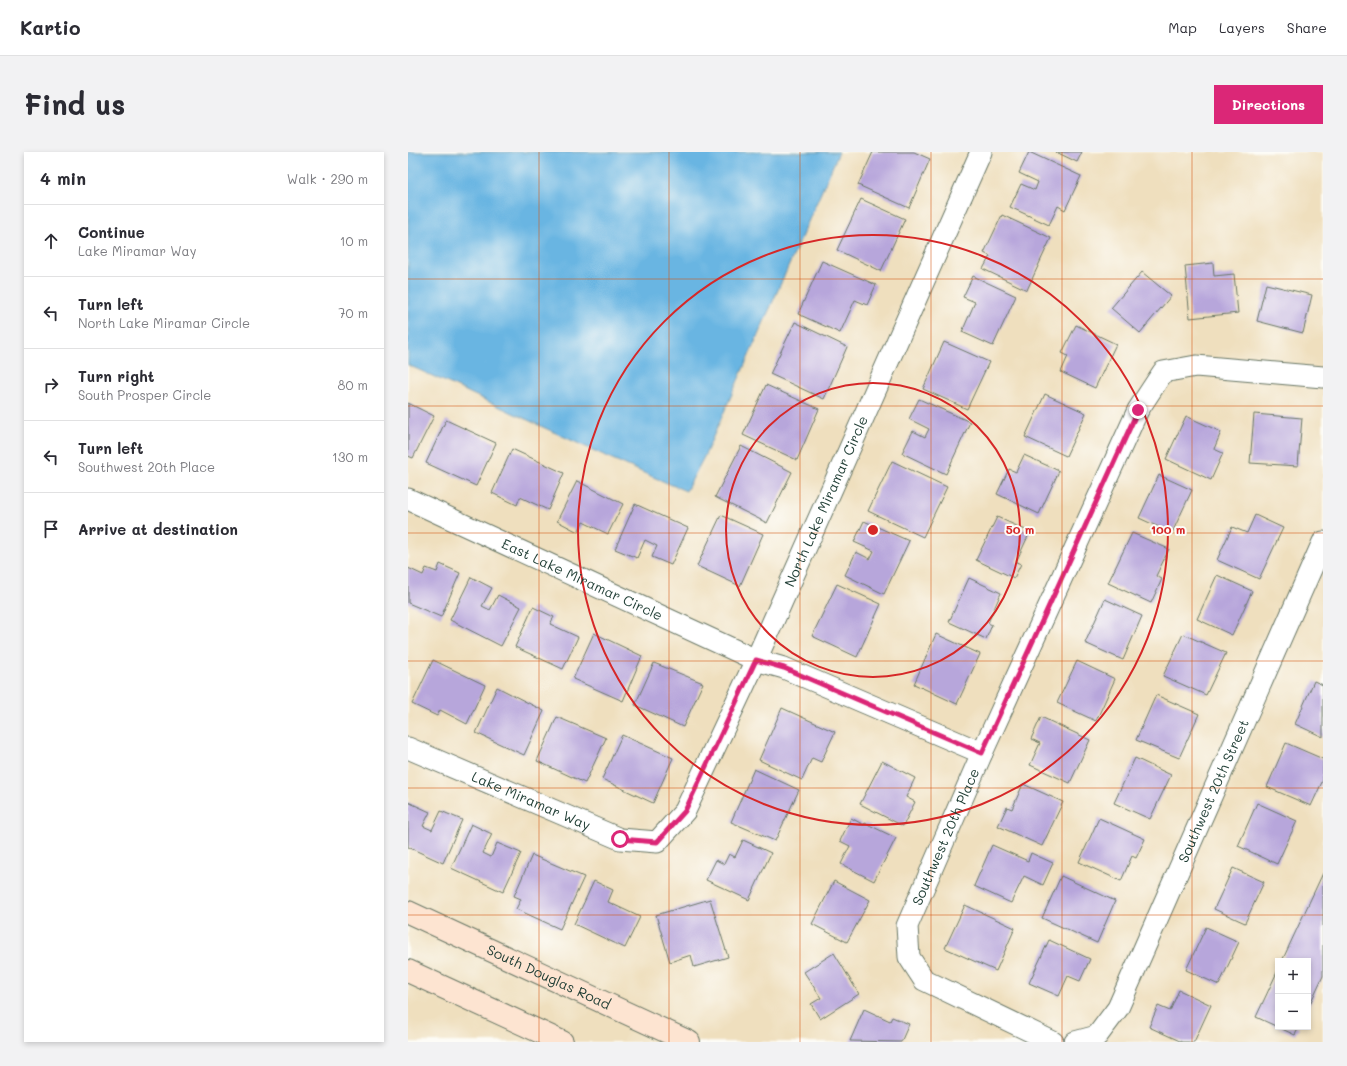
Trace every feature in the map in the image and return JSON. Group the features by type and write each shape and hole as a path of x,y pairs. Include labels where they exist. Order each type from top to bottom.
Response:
{"main road":[{"name":"South Douglas Road","path":"408,912 689,1042"},
{"path":"408,971 562,1042"}],"street":[{"name":"North Lake Miramar Circle","path":"657,842 685,811 756,660 981,152"},
{"name":"Southwest 20th Place","path":"1053,1042 924,980 909,957 907,926 982,753 1138,410 1163,372 1196,366 1323,376"},
{"name":"East Lake Miramar Circle","path":"408,500 756,660 784,668 982,753"},
{"name":"Southwest 20th Street","path":"1076,1042 1097,1036 1118,1008 1323,542"},
{"name":"Lake Miramar Way","path":"408,748 620,839 657,842"}],"water":[{"path":"408,152 839,152 705,455 686,491 616,461 408,365"}],"building":[{"path":"873,152 914,152 930,159 909,208 858,185"},
{"path":"1029,152 1081,176 1065,210 1058,206 1049,225 1010,207 1021,184 1035,190 1038,182 1019,173"},
{"path":"1056,152 1082,152 1077,162"},
{"path":"861,199 905,219 881,271 837,250"},
{"path":"1002,215 1051,238 1027,290 983,269 990,256 984,253"},
{"path":"822,261 876,285 867,305 855,300 840,333 798,314"},
{"path":"1213,263 1214,276 1234,274 1238,313 1190,318 1185,266"},
{"path":"1142,272 1171,296 1140,333 1111,308"},
{"path":"973,276 1016,296 993,346 962,332 975,302 963,297"},
{"path":"1266,284 1312,295 1303,333 1257,321"},
{"path":"795,322 847,347 824,399 770,374"},
{"path":"1076,325 1116,344 1095,388 1061,372 1068,356 1062,353"},
{"path":"944,342 989,362 967,409 923,389"},
{"path":"766,385 819,409 797,460 743,435"},
{"path":"1045,394 1086,413 1066,456 1025,437"},
{"path":"919,399 970,422 946,474 902,453 913,431 925,437 929,429 909,419"},
{"path":"408,403 434,416 413,458 408,456"},
{"path":"1254,414 1302,418 1298,466 1250,463"},
{"path":"1186,416 1221,432 1214,449 1223,453 1211,480 1166,459"},
{"path":"446,420 496,443 476,486 426,463"},
{"path":"741,446 792,472 767,523 715,497"},
{"path":"512,449 564,473 548,510 520,497 517,505 492,493"},
{"path":"1024,455 1059,471 1039,514 997,494 1009,469 1016,472"},
{"path":"892,461 947,487 923,537 868,511"},
{"path":"1159,475 1192,490 1172,533 1139,518"},
{"path":"577,481 623,504 608,534 583,522 578,532 557,521"},
{"path":"635,504 688,528 671,565 652,557 657,546 645,540 637,558 615,549"},
{"path":"721,515 763,534 740,586 697,566"},
{"path":"1255,515 1283,528 1259,579 1217,560 1232,527 1247,533"},
{"path":"997,517 1030,532 1016,562 1021,564 1014,578 976,560"},
{"path":"864,521 909,541 884,594 845,575 856,552 870,559 874,551 854,542"},
{"path":"1132,533 1169,549 1156,576 1162,579 1151,603 1108,583"},
{"path":"440,564 460,573 441,617 408,603 408,568 423,575 426,568 437,572"},
{"path":"1217,575 1252,591 1232,635 1197,619"},
{"path":"471,577 492,588 482,606 490,610 498,595 521,607 501,646 450,620"},
{"path":"969,578 1001,593 988,623 992,625 986,639 949,622"},
{"path":"837,584 881,604 857,657 812,636"},
{"path":"1105,599 1142,616 1123,660 1085,643"},
{"path":"533,607 554,617 550,624 578,637 563,669 515,647"},
{"path":"594,633 642,656 623,701 573,679"},
{"path":"936,634 980,654 957,704 914,684"},
{"path":"1183,634 1226,653 1206,695 1163,676"},
{"path":"433,660 485,685 467,724 440,710 437,716 412,704"},
{"path":"1077,661 1115,679 1096,721 1057,703"},
{"path":"654,663 703,683 683,727 635,705"},
{"path":"1314,681 1323,685 1323,737 1295,724"},
{"path":"497,687 544,711 524,755 476,733"},
{"path":"1156,695 1199,714 1179,758 1136,740"},
{"path":"782,708 835,732 821,762 812,758 802,780 759,760"},
{"path":"557,717 606,738 585,783 537,761"},
{"path":"1041,717 1090,740 1070,783 1030,765 1040,743 1031,739"},
{"path":"622,735 673,758 653,803 602,779"},
{"path":"1286,743 1323,759 1323,780 1311,806 1267,787"},
{"path":"1135,758 1171,775 1150,819 1114,803"},
{"path":"882,761 915,778 906,797 915,802 903,826 860,804"},
{"path":"754,769 799,790 775,841 731,822"},
{"path":"1023,784 1063,802 1042,846 998,826 1007,807 1012,809"},
{"path":"408,802 430,812 423,826 432,830 441,811 462,820 443,863 408,847"},
{"path":"1257,803 1297,821 1277,864 1238,846"},
{"path":"851,818 896,838 874,881 841,864 850,846 840,841"},
{"path":"1099,818 1145,839 1136,858 1132,856 1121,881 1079,862"},
{"path":"471,824 492,834 483,853 491,857 497,843 521,853 503,892 451,868"},
{"path":"743,840 771,853 749,900 706,880 716,860 724,864 729,854 735,857"},
{"path":"992,845 1028,861 1031,853 1053,863 1043,885 1024,876 1011,903 974,886"},
{"path":"532,855 584,877 560,929 516,909 521,899 514,896"},
{"path":"1233,868 1264,882 1245,923 1214,909"},
{"path":"1323,873 1323,976 1311,1002 1311,958 1283,958"},
{"path":"1061,876 1115,901 1097,943 1042,918"},
{"path":"594,881 613,890 608,902 640,917 625,948 574,924"},
{"path":"834,881 870,900 847,942 812,924"},
{"path":"710,899 728,957 694,967 691,955 670,962 656,915"},
{"path":"965,905 1015,928 996,971 945,948"},
{"path":"1206,927 1239,942 1219,985 1186,970"},
{"path":"1049,940 1090,959 1080,981 1068,976 1059,996 1029,983"},
{"path":"834,953 859,994 820,1019 811,1004 821,998 804,972"},
{"path":"1275,976 1275,1026 1256,1017"},
{"path":"1179,990 1211,1005 1194,1042 1182,1042 1149,1027 1158,1006 1170,1011"},
{"path":"864,1009 890,1021 892,1017 909,1024 901,1042 850,1041"},
{"path":"1284,1030 1298,1030 1295,1035"}],"route":[{"path":"620,839 657,842 685,811 756,660 784,668 982,753 1138,410"}]}
